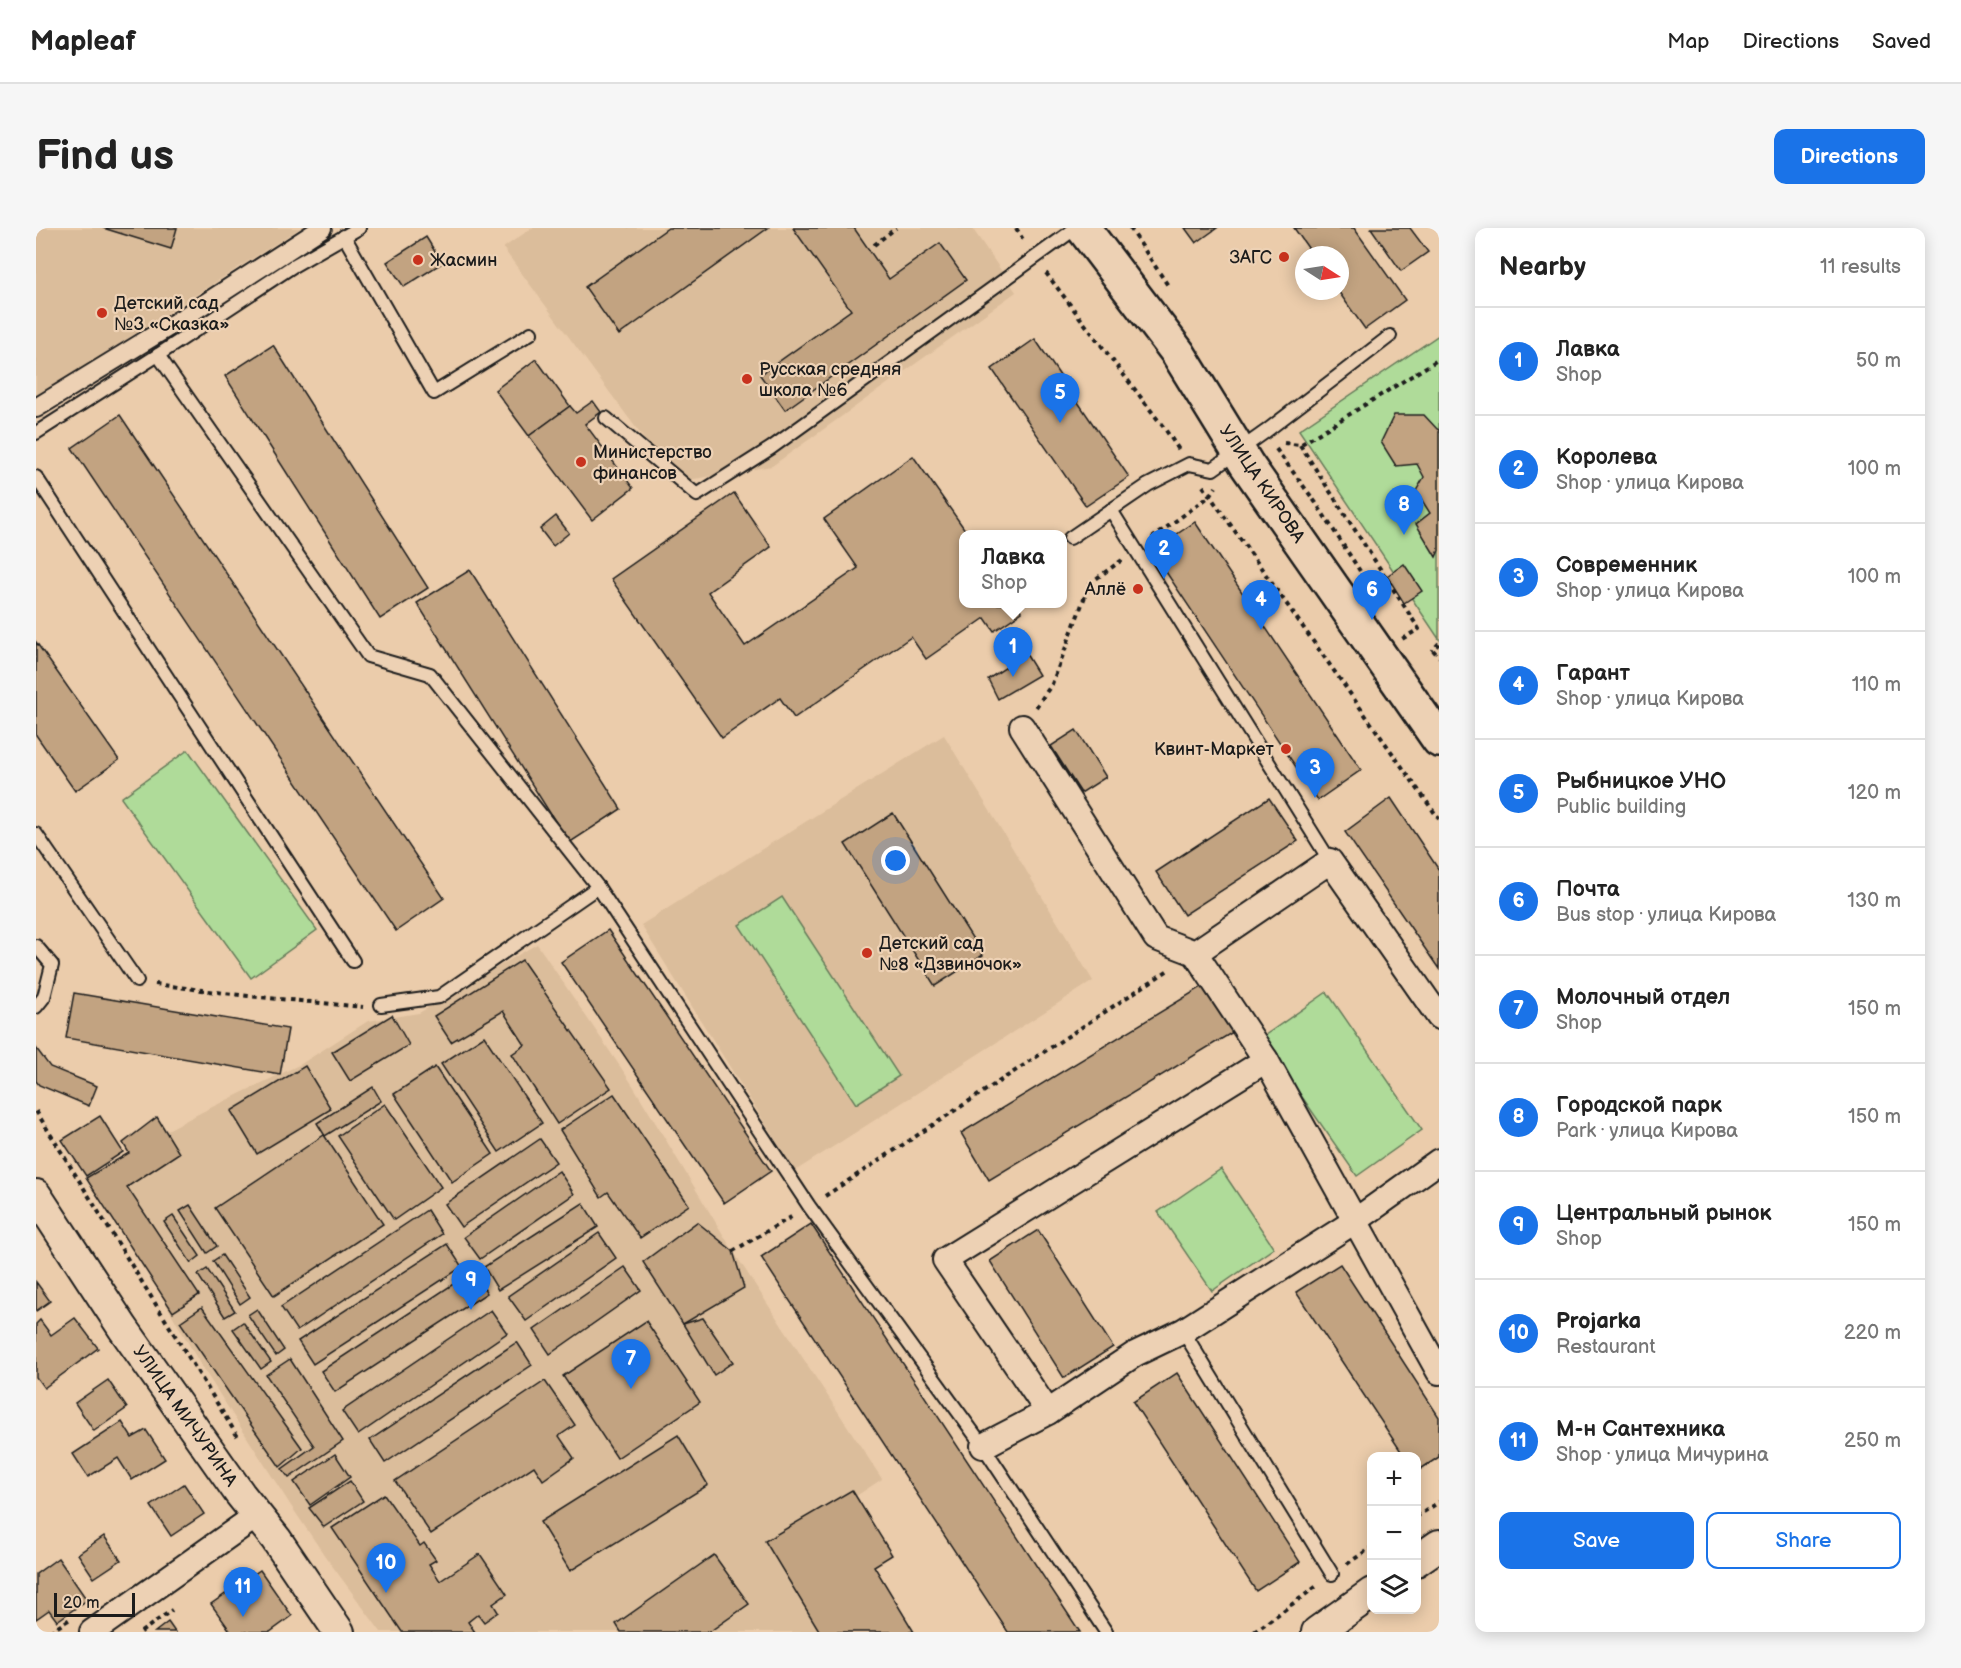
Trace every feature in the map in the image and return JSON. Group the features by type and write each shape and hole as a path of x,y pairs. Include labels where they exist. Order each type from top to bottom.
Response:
{"main road":[{"name":"УЛИЦА КИРОВА","path":"1083,228 1178,353 1237,450 1439,740"}],"street":[{"path":"36,408 181,319 322,228"},
{"path":"1022,727 1156,938 1196,952 1266,1060 1439,1372"},
{"path":"1196,952 1330,861 1439,1017"},
{"path":"1048,1412 945,1260 1266,1060"},
{"path":"983,1446 1048,1412 1135,1353 1183,1330 1355,1221 1439,1161"},
{"name":"УЛИЦА МИЧУРИНА","path":"36,1195 123,1328 256,1516 276,1539 339,1632"},
{"path":"85,1622 256,1516"},
{"path":"1317,1632 1367,1596"}],"lane":[{"path":"36,433 293,266 359,228"},
{"path":"606,418 696,495 771,448 1076,228"},
{"path":"344,236 434,393 531,333"},
{"path":"1070,538 1148,484 1189,464 1213,469 1237,450 1268,437 1390,336"},
{"path":"158,355 368,656 430,674 598,887 809,1206 983,1446 1106,1632"},
{"path":"36,477 353,961"},
{"path":"1111,510 1330,861"},
{"path":"36,834 137,981"},
{"path":"381,1005 439,997 598,887"},
{"path":"36,946 52,965 44,998 36,1007"},
{"path":"1183,1330 1332,1574"}],"path":[{"path":"874,245 896,228"},
{"path":"1016,228 1035,258 1166,429 1210,496 1439,819"},
{"path":"1130,228 1175,296"},
{"path":"1300,445 1439,359"},
{"path":"1268,437 1300,445 1419,629 1402,639 1397,630"},
{"path":"1268,437 1316,503 1363,575"},
{"path":"1022,727 1052,684 1090,583 1210,496"},
{"path":"1439,643 1433,650 1439,657"},
{"path":"733,1251 809,1206 1196,952"},
{"path":"137,981 248,996 357,1007 381,1005"},
{"path":"36,1111 243,1445"},
{"path":"1421,1514 1439,1502"},
{"path":"1254,1632 1367,1551"},
{"path":"141,1632 179,1605"},
{"path":"50,1632 85,1622"}],"shaded area":[{"name":"Детский сад №3 «Сказка»","path":"36,228 300,228 36,397"},
{"name":"Русская средняя школа №6","path":"532,228 972,228 1016,292 772,466 676,482 503,248"},
{"name":"Детский сад №8 «Дзвиночок»","path":"944,735 1093,981 795,1171 641,925"},
{"path":"537,944 632,1084 733,1251 882,1479 829,1514 907,1632 381,1632 291,1506 199,1362 130,1241 92,1183 137,1146 301,1064 368,1021 419,1013"}],"green space":[{"path":"1439,335 1439,639 1299,430"},
{"path":"188,750 317,930 251,978 121,798"},
{"path":"782,897 899,1076 856,1104 739,925"},
{"path":"1327,992 1422,1130 1357,1176 1261,1038"},
{"path":"1221,1169 1274,1248 1212,1291 1158,1212"}],"building":[{"path":"103,228 177,228 171,249"},
{"path":"668,228 768,228 619,335 585,287"},
{"path":"793,228 854,228 889,279 940,243 966,280 785,410 760,375 851,310"},
{"path":"1185,228 1217,228 1196,243"},
{"path":"1294,228 1354,228 1405,300 1365,329 1344,300 1349,300 1349,246 1307,246"},
{"path":"1371,228 1410,228 1428,252 1401,271"},
{"path":"426,237 442,263 404,287 387,262"},
{"path":"1035,339 1129,477 1086,506 992,369"},
{"path":"273,345 428,588 380,619 225,376"},
{"path":"536,359 570,406 529,436 495,390"},
{"name":"Министерство финансов","path":"593,401 601,412 585,424 633,488 592,520 529,436 570,406 576,413"},
{"path":"120,415 444,898 396,931 72,448"},
{"path":"1394,415 1424,415 1439,430 1439,550 1436,557 1416,524 1430,513 1416,491 1424,477 1417,464 1396,466 1381,442"},
{"path":"913,456 965,530 959,530 959,608 1019,608 1022,612 994,631 985,618 926,659 911,637 794,718 780,698 722,738 611,579 734,493 771,547 708,592 745,646 858,568 824,519"},
{"path":"556,516 569,533 553,546 540,529"},
{"path":"1195,522 1361,770 1318,800 1152,551"},
{"path":"1404,564 1422,591 1404,603 1387,576"},
{"path":"470,570 621,809 569,843 417,603"},
{"path":"36,642 119,760 75,791 36,735"},
{"path":"1026,654 1039,675 998,699 988,679"},
{"path":"1076,730 1106,777 1081,793 1051,746"},
{"path":"1269,798 1298,841 1184,915 1156,872"},
{"path":"1391,798 1439,870 1439,969 1345,832"},
{"path":"893,813 983,955 935,986 845,844"},
{"path":"608,930 771,1171 724,1203 561,962"},
{"path":"522,960 611,1088 557,1124 512,1054 525,1045 503,1011 451,1042 434,1016"},
{"path":"1205,985 1233,1032 989,1180 961,1133"},
{"path":"74,993 288,1029 280,1075 66,1038"},
{"path":"392,1015 409,1045 350,1081 332,1052"},
{"path":"484,1036 542,1123 499,1152 441,1064"},
{"path":"36,1048 50,1067 97,1086 89,1106 39,1085 36,1081"},
{"path":"305,1066 331,1109 257,1154 231,1111"},
{"path":"435,1067 493,1154 452,1182 394,1094"},
{"path":"373,1087 381,1101 325,1136 317,1123"},
{"path":"614,1094 689,1205 640,1238 608,1192 601,1197 560,1130"},
{"path":"385,1104 441,1187 394,1220 338,1136"},
{"path":"100,1116 123,1152 86,1176 62,1140"},
{"path":"157,1117 179,1153 127,1187 199,1295 173,1312 86,1178 129,1153 123,1143"},
{"path":"324,1135 383,1224 274,1296 215,1208"},
{"path":"540,1139 556,1162 461,1227 445,1204"},
{"path":"559,1171 574,1194 480,1259 464,1237"},
{"path":"583,1203 598,1227 498,1290 484,1267"},
{"path":"190,1205 217,1246 207,1253 180,1211"},
{"path":"427,1210 442,1234 297,1331 281,1307"},
{"path":"173,1216 200,1256 191,1263 164,1222"},
{"path":"697,1222 733,1251 744,1288 683,1324 643,1262"},
{"path":"811,1224 1080,1632 1008,1632 761,1257"},
{"path":"1038,1230 1113,1347 1064,1378 990,1261"},
{"path":"599,1233 616,1258 526,1321 508,1296"},
{"path":"447,1244 462,1267 313,1364 298,1341"},
{"path":"222,1255 250,1297 240,1304 213,1261"},
{"path":"1340,1264 1439,1417 1439,1457 1421,1469 1421,1452 1401,1452 1296,1292"},
{"path":"625,1267 641,1290 550,1354 534,1330"},
{"path":"207,1269 235,1311 225,1317 198,1275"},
{"path":"473,1271 487,1293 335,1392 321,1371"},
{"path":"36,1282 50,1301 36,1311"},
{"path":"202,1307 302,1448 280,1467 180,1322"},
{"path":"257,1309 284,1350 276,1356 248,1315"},
{"path":"491,1310 507,1333 358,1435 342,1411"},
{"path":"75,1318 98,1348 44,1388 36,1377 36,1324 40,1320 51,1335"},
{"path":"703,1318 733,1362 714,1375 683,1324"},
{"path":"646,1321 700,1402 617,1458 563,1376"},
{"path":"243,1322 271,1362 261,1369 233,1329"},
{"path":"517,1342 532,1365 385,1463 370,1440"},
{"path":"290,1359 343,1441 289,1478 282,1469 314,1446 266,1375"},
{"path":"1177,1373 1300,1562 1256,1591 1133,1402"},
{"path":"108,1380 127,1408 94,1431 75,1403"},
{"path":"545,1381 575,1425 559,1436 574,1458 543,1480 534,1466 431,1534 395,1481"},
{"path":"122,1422 132,1438 146,1430 165,1459 132,1480 118,1458 88,1477 73,1454"},
{"path":"678,1435 708,1485 570,1571 540,1522"},
{"path":"335,1454 350,1477 310,1505 294,1482"},
{"path":"350,1481 363,1501 324,1527 309,1508"},
{"path":"184,1484 204,1514 171,1536 151,1506"},
{"path":"852,1490 892,1555 874,1566 914,1632 820,1632 765,1541"},
{"path":"384,1494 420,1546 424,1543 436,1560 429,1564 440,1581 480,1554 507,1594 493,1604 498,1612 484,1622 478,1614 468,1622 475,1632 402,1632 332,1528"},
{"path":"104,1536 121,1560 94,1578 78,1554"},
{"path":"714,1555 749,1604 709,1632 621,1632 616,1624"},
{"path":"58,1558 87,1600 57,1621 49,1610 36,1619 36,1574"},
{"path":"260,1570 292,1616 270,1632 231,1632 211,1604"},
{"path":"168,1622 175,1632 155,1632"}],"place":[{"name":"ЗАГС","path":"1284,257"},
{"name":"Жасмин","path":"418,260"},
{"name":"Детский сад №3 «Сказка»","path":"102,313"},
{"name":"Русская средняя школа №6","path":"747,379"},
{"name":"Рыбницкое УНО","path":"1060,423"},
{"name":"Министерство финансов","path":"581,462"},
{"name":"Городской парк","path":"1404,535"},
{"name":"Королева","path":"1164,579"},
{"name":"Аллё","path":"1138,589"},
{"name":"Почта","path":"1372,620"},
{"name":"Гарант","path":"1261,630"},
{"name":"Лавка","path":"1013,677"},
{"name":"Квинт-Маркет","path":"1286,749"},
{"name":"Современник","path":"1315,798"},
{"name":"Детский сад №8 «Дзвиночок»","path":"867,953"},
{"name":"Центральный рынок","path":"471,1310"},
{"name":"Молочный отдел","path":"631,1389"},
{"name":"Projarka","path":"386,1593"},
{"name":"М-н Сантехника","path":"243,1617"}]}
